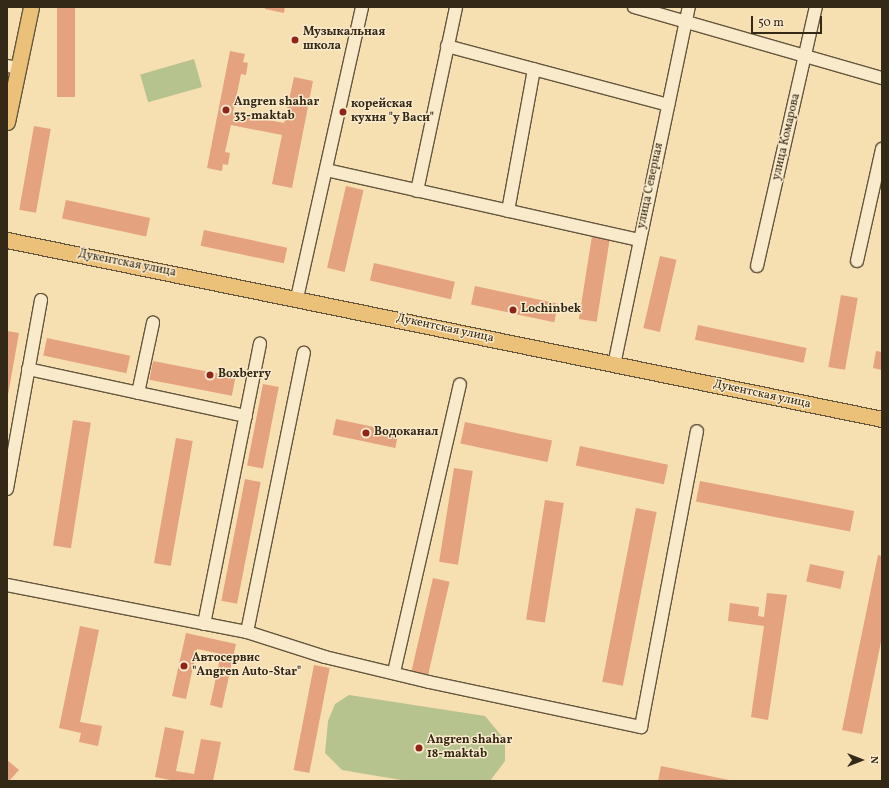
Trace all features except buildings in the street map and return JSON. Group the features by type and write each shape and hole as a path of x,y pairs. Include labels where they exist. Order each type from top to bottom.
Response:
{"main road":[{"path":"7,122 13,67 31,7"},
{"name":"Дукентская улица","path":"7,240 298,298 882,420"}],"street":[{"path":"298,298 362,7"},
{"path":"417,190 456,7"},
{"path":"634,7 882,78"},
{"name":"улица Северная","path":"614,365 689,7"},
{"name":"улица Комарова","path":"757,266 816,7"},
{"path":"448,46 668,105"},
{"path":"508,211 534,69"},
{"path":"857,261 882,149"},
{"path":"326,170 640,240"},
{"path":"7,489 41,300"},
{"path":"138,393 153,323"},
{"path":"204,624 260,344"},
{"path":"246,632 304,353"},
{"path":"28,369 246,416"},
{"path":"394,672 460,384"},
{"path":"7,585 246,632 325,657 394,672 428,682 641,727 697,431"}],"green space":[{"path":"194,59 202,87 148,102 140,74"},
{"name":"Angren shahar 18-maktab","path":"349,695 485,716 505,740 505,761 490,781 407,781 342,770 325,753 328,721 335,704"}],"place":[{"name":"Музыкальная школа","path":"295,40"},
{"name":"Angren shahar 33-maktab","path":"226,110"},
{"name":"корейская кухня \"у Васи\"","path":"343,112"},
{"name":"Lochinbek","path":"513,310"},
{"name":"Boxberry","path":"210,375"},
{"name":"Водоканал","path":"366,433"},
{"name":"Автосервис \"Angren Auto-Star\"","path":"184,666"},
{"name":"Angren shahar 18-maktab","path":"419,748"}]}
